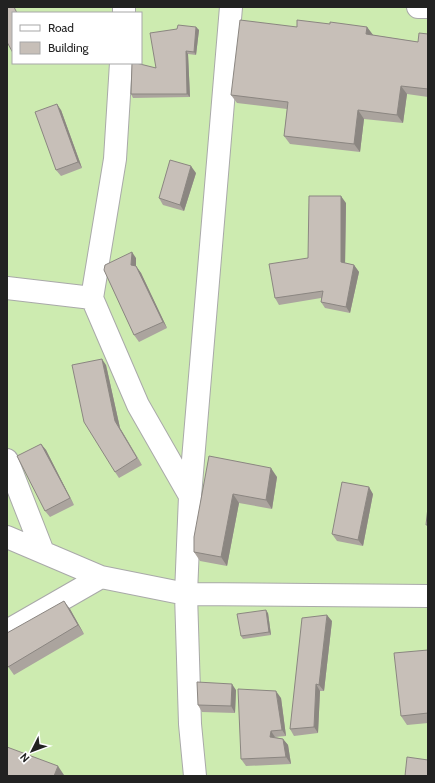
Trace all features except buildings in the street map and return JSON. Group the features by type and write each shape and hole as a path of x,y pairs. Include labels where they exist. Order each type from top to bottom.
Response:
{"street":[{"path":"195,776 190,724 186,594 190,496 231,7"},
{"path":"418,7 428,8"},
{"path":"121,64 115,159 92,298 138,405 190,496"},
{"path":"7,288 92,298"},
{"path":"7,460 43,552"},
{"path":"7,537 101,577 186,594 428,596"},
{"path":"7,631 101,577"}],"green space":[{"path":"7,7 428,7 428,776 7,776"}]}
